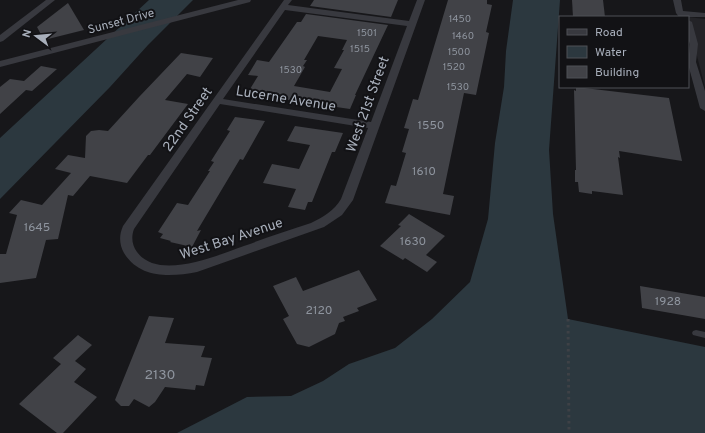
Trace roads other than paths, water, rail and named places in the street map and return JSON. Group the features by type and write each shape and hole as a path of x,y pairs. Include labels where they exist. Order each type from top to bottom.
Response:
{"street":[{"path":"0,39 4,33 51,0"},
{"name":"Sunset Drive","path":"0,64 247,0"},
{"name":"West 21st Street","path":"335,215 347,200 421,0"},
{"path":"677,0 680,16 705,15"},
{"path":"286,3 412,24"},
{"name":"22nd Street","path":"134,259 126,242 129,226 286,3"},
{"path":"689,26 694,44 690,59 705,108"},
{"name":"Lucerne Avenue","path":"217,101 374,126"},
{"name":"West Bay Avenue","path":"134,259 145,266 160,271 197,267 315,226 335,215"}],"lane":[{"path":"696,333 705,335"}],"water":[{"path":"149,0 193,0 0,199 0,138"},
{"path":"513,0 560,0 549,150 553,214 568,319 705,347 705,433 177,433 247,397 291,396 323,381 349,364 395,348 432,319 470,282 488,219 495,143 504,87 506,51"}]}
